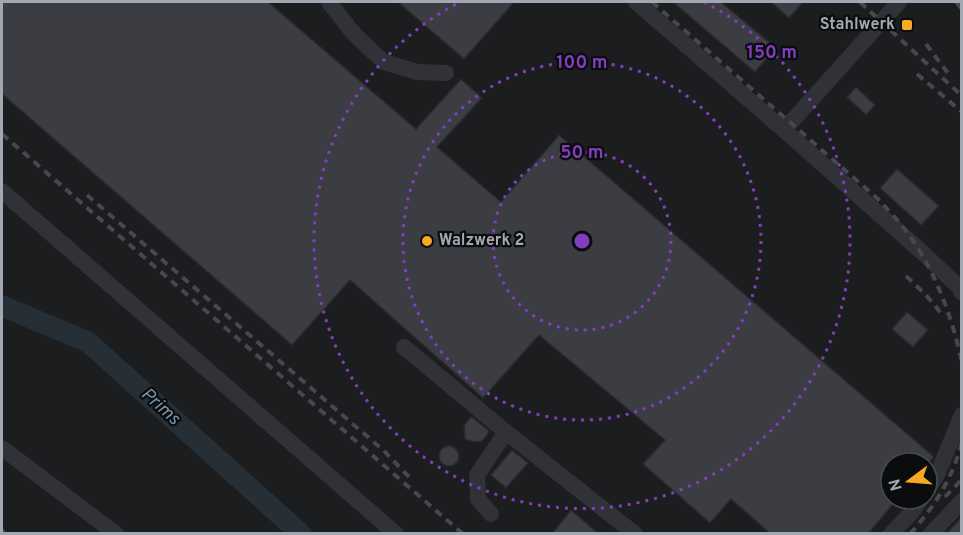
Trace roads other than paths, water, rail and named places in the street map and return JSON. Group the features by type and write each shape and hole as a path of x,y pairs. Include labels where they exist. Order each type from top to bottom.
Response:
{"lane":[{"path":"329,2 354,34 384,62 417,72 446,73"},
{"path":"636,2 923,253 959,287 962,293"},
{"path":"784,130 898,2"},
{"path":"2,191 396,534"},
{"path":"404,347 506,432 635,534"},
{"path":"939,470 962,416"},
{"path":"491,514 478,499 477,475 506,432"},
{"path":"2,448 116,534"},
{"path":"931,534 962,501"},
{"path":"891,534 913,511"}],"waterway":[{"name":"Prims","path":"2,306 88,342 301,534"}],"railway":[{"path":"652,2 878,199 900,223 914,242 940,291 953,327 962,363"},
{"path":"860,2 962,96"},
{"path":"956,2 962,9"},
{"path":"926,44 950,76"},
{"path":"917,74 962,112"},
{"path":"2,134 463,534"},
{"path":"87,195 383,450 413,481"},
{"path":"906,276 931,300 943,317"},
{"path":"910,534 942,491 954,467 962,441"},
{"path":"945,497 962,479"},
{"path":"2,530 4,534"}],"place":[{"name":"Stahlwerk","path":"907,25"},
{"name":"Walzwerk 2","path":"427,241"}]}
